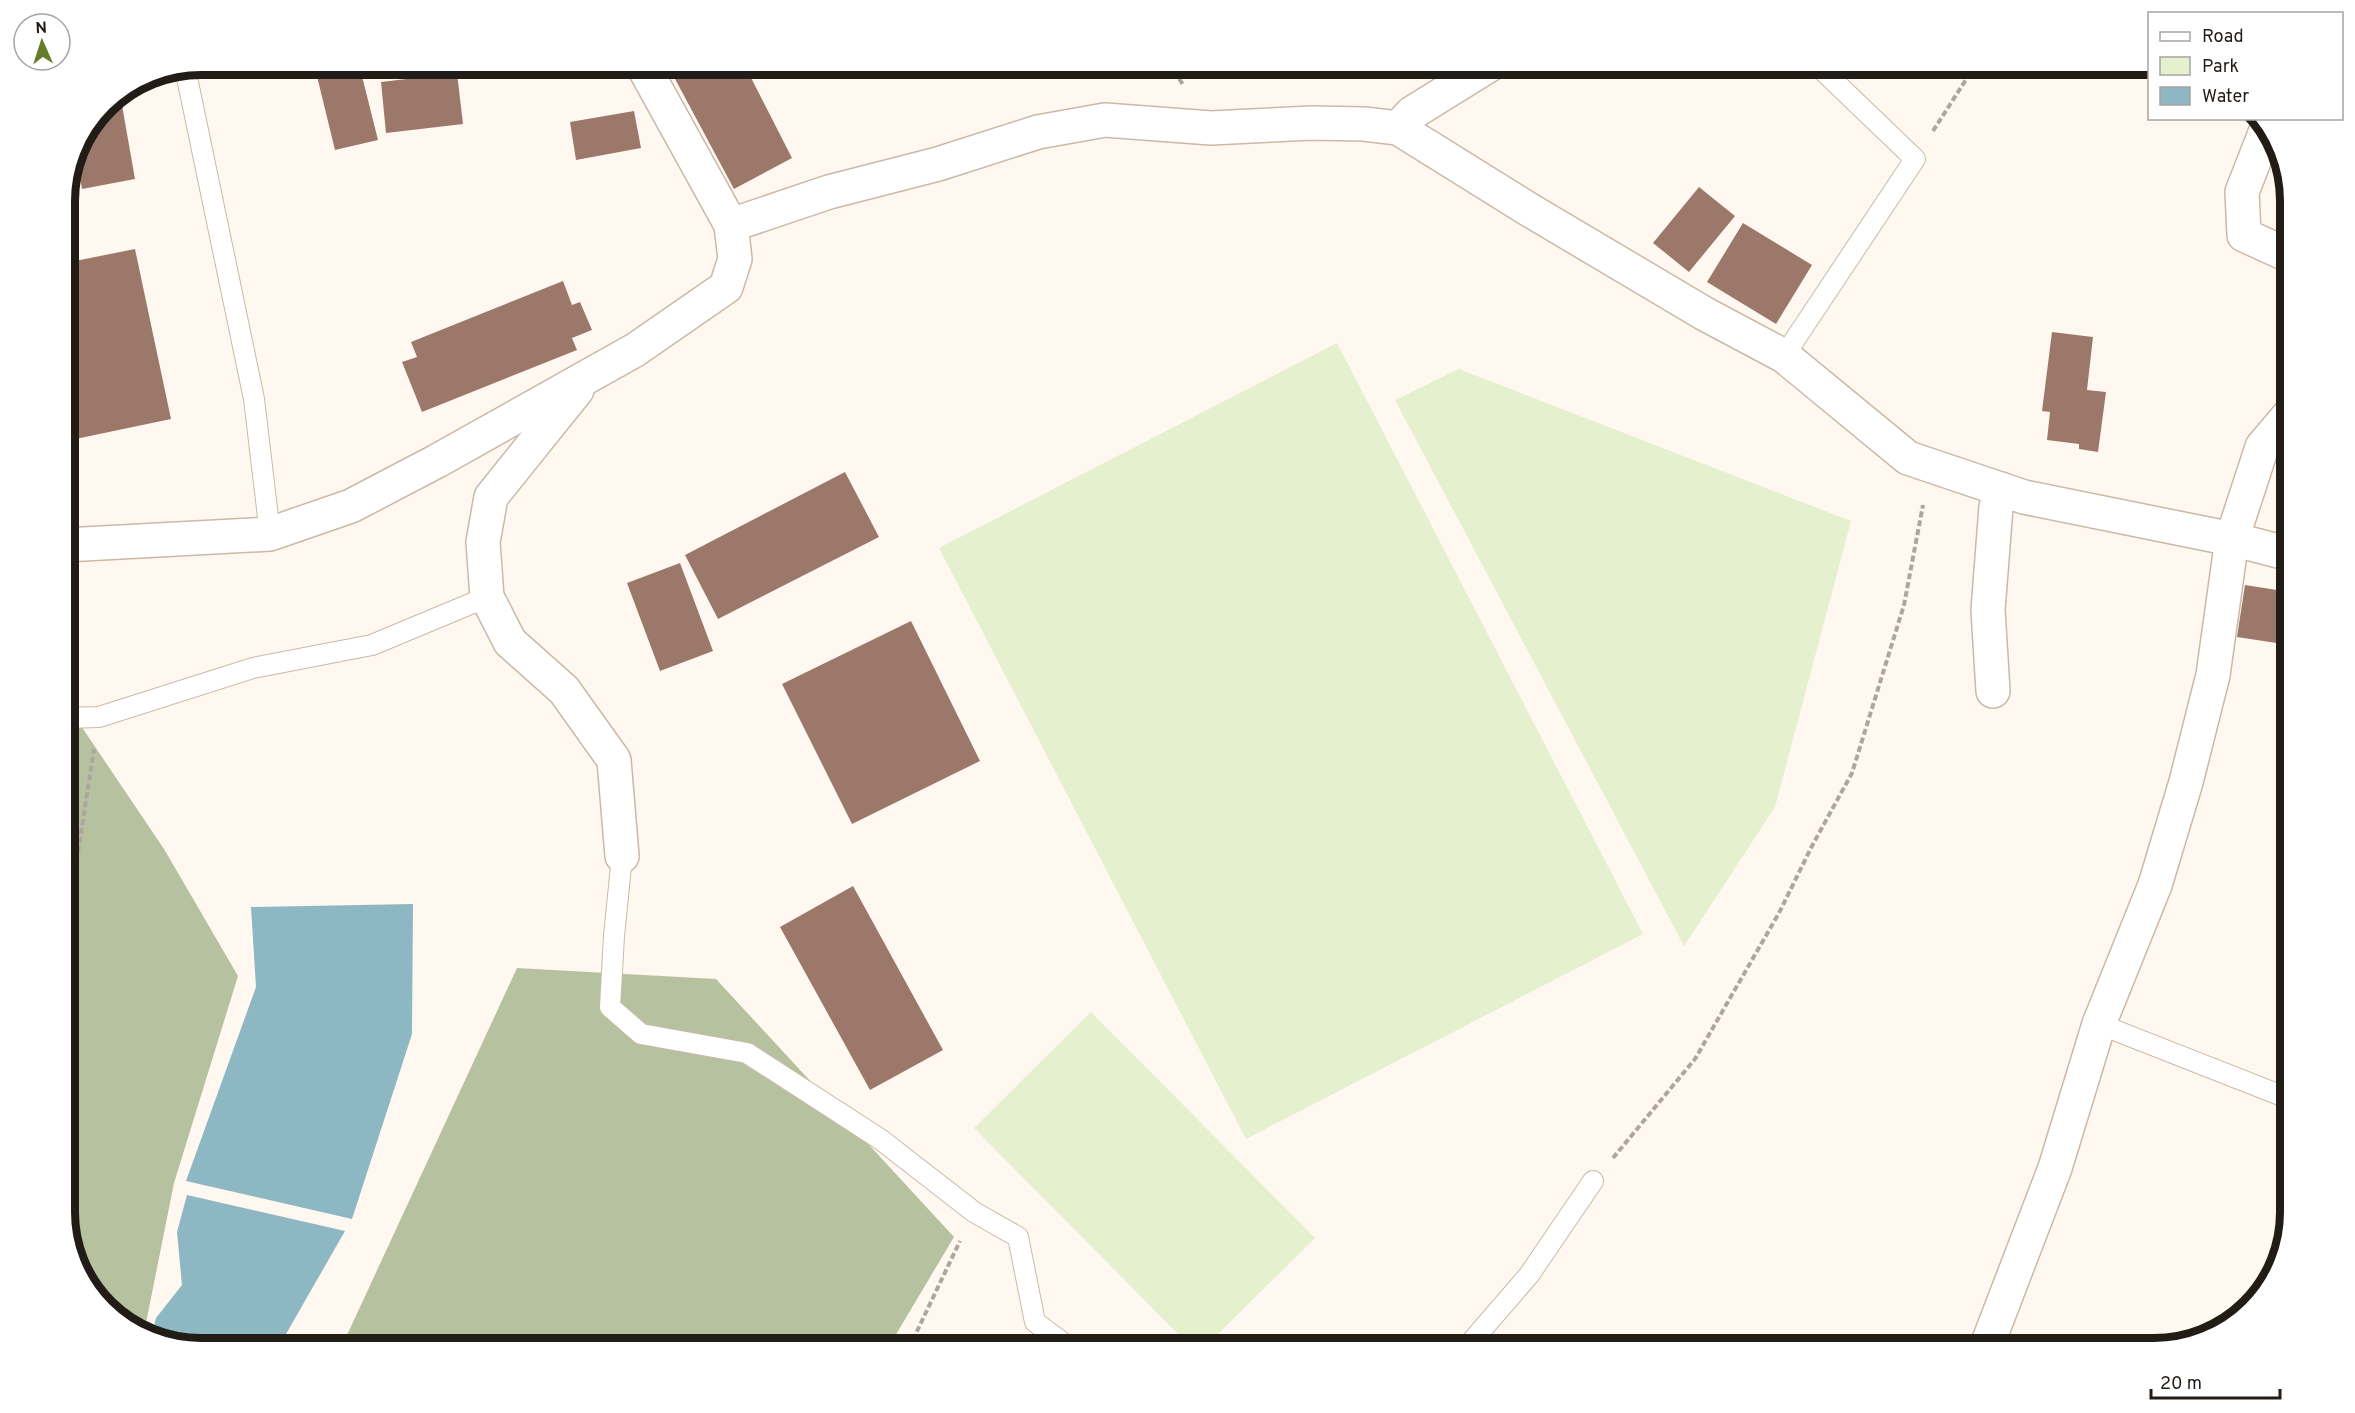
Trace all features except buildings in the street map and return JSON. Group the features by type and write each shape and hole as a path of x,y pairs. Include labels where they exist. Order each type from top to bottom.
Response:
{"street":[{"path":"75,544 270,534 351,506 437,461 635,350 726,287 735,259 731,225 648,75"},
{"path":"1398,128 1412,113 1473,75"},
{"path":"731,225 829,192 938,164 1038,132 1105,120 1211,128 1353,123 1398,128 1695,308 1784,356 1908,458 2024,497 2232,538 2280,551"},
{"path":"2263,138 2242,192 2244,235 2280,251"},
{"path":"588,375 491,497 483,542 487,597 510,642 564,690 614,760 622,856"},
{"path":"1990,1338 2055,1167 2099,1024 2155,885 2186,782 2213,675 2232,538 2262,447 2280,426"},
{"path":"1993,691 1988,610 1996,507 2001,489"}],"lane":[{"path":"1784,356 1915,159 1827,75"},
{"path":"188,76 255,399 270,534"},
{"path":"75,718 99,717 253,668 372,645 487,597"},
{"path":"622,856 610,1007 642,1034 747,1053 880,1139 974,1212 1018,1237 1035,1322 1057,1338"},
{"path":"2099,1024 2280,1095"},
{"path":"1475,1338 1529,1275 1593,1181"}],"path":[{"path":"1915,159 1969,75"},
{"path":"1593,1181 1695,1059 1779,913 1852,773 1904,605 1923,506 1908,458"},
{"path":"75,863 99,717"},
{"path":"914,1338 974,1212"}],"green space":[{"path":"1337,343 1643,934 1246,1139 939,548"},
{"path":"1459,369 1851,521 1775,807 1684,946 1395,400"},
{"path":"75,717 164,849 238,976 174,1183 146,1325 124,1312 101,1289 88,1268 77,1236 75,1220"},
{"path":"517,968 716,979 954,1237 894,1338 346,1338"},
{"path":"1091,1012 1315,1238 1214,1338 1182,1338 974,1128"}],"water":[{"path":"413,904 412,1034 352,1219 186,1181 256,987 251,907"},
{"path":"187,1195 345,1231 284,1338 185,1337 154,1328 156,1318 182,1285 177,1232"}]}
